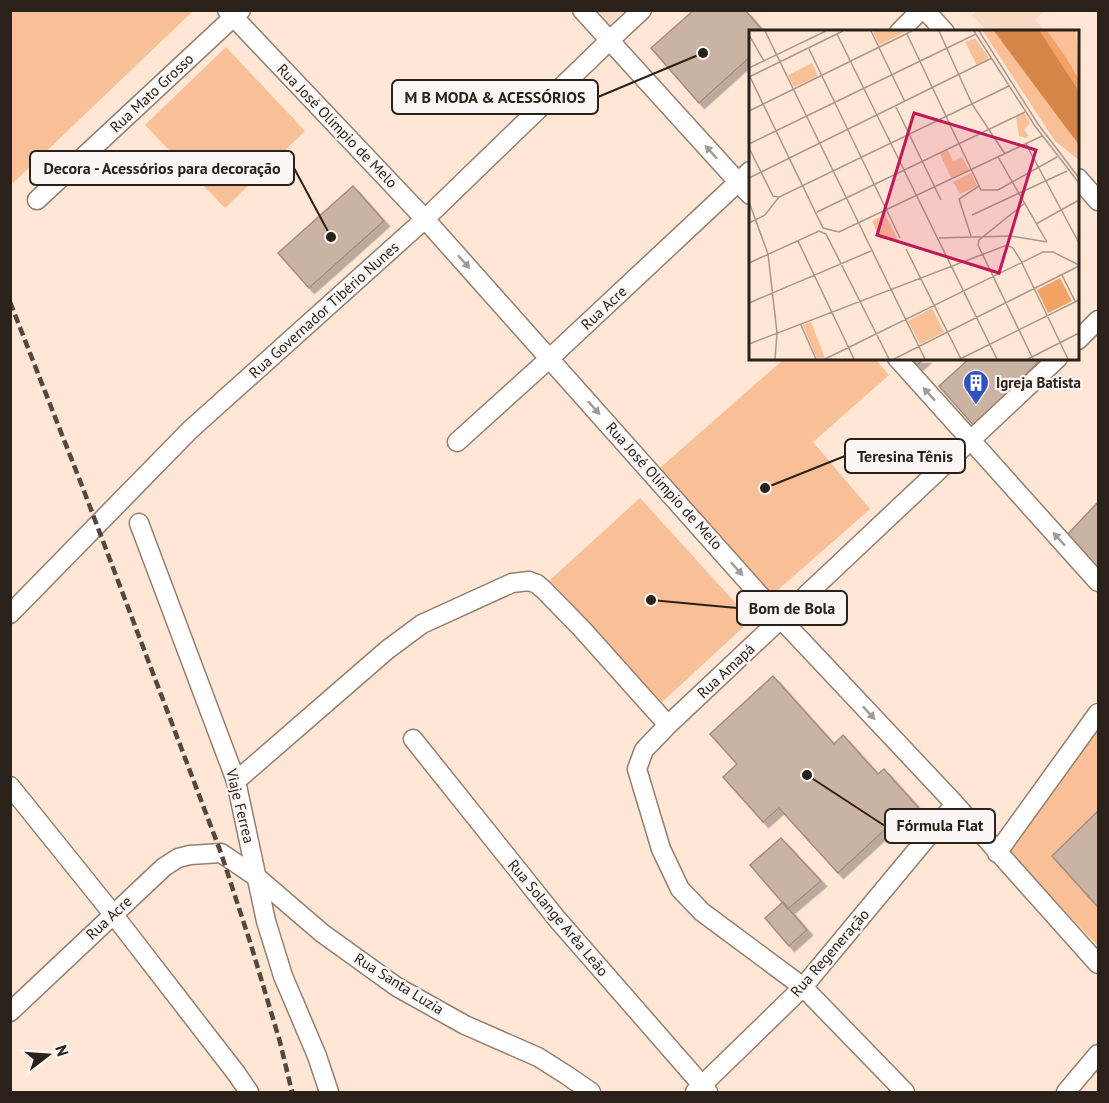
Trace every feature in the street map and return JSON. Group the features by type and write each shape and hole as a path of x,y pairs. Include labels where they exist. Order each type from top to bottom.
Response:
{"street":[{"path":"582,10 747,183"},
{"name":"Rua Governador Tibério Nunes","path":"10,614 190,430 425,219 642,10"},
{"path":"901,30 921,10"},
{"path":"926,10 943,30"},
{"name":"Rua Mato Grosso","path":"37,200 234,13"},
{"name":"Rua José Olímpio de Melo","path":"234,13 425,219 782,619 955,804 1098,964"},
{"path":"1079,180 1098,201"},
{"name":"Rua Acre","path":"457,442 747,183"},
{"path":"1079,338 1098,320"},
{"path":"899,360 1098,582"},
{"name":"Rua Amapá","path":"905,1092 803,987 702,912 680,890 661,849 637,769 644,750 668,725 1056,360"},
{"name":"Viaje Ferrea","path":"140,523 236,781 266,921 283,976 317,1056 329,1092"},
{"path":"236,781 387,650 422,624 512,583 529,580 544,590 582,629 668,725"},
{"path":"997,853 1098,713"},
{"name":"Rua Solange Arêa Leão","path":"413,739 557,919 702,1090"},
{"path":"10,786 113,914 249,1092"},
{"name":"Rua Regeneração","path":"702,1090 803,987 955,804"},
{"name":"Rua Acre","path":"10,1012 164,867 178,858 190,855 221,853"},
{"name":"Rua Santa Luzia","path":"221,853 258,878 322,933 397,987 465,1025 538,1057 591,1092"},
{"path":"1066,1092 1098,1054"}],"shaded area":[{"path":"10,11 193,11 13,183 10,171"},
{"path":"593,11 624,11 608,26"},
{"path":"977,11 1045,11 1035,20 1045,30 986,30 972,15"},
{"path":"226,47 305,131 225,208 145,125"},
{"path":"783,360 876,360 889,375 813,442 870,509 771,596 660,468"},
{"path":"640,498 751,620 662,702 550,580"},
{"path":"1098,723 1098,811 1052,856 1098,907 1098,946 1007,850"}],"building":[{"path":"694,10 745,10 762,30 749,30 749,58 699,103 651,48"},
{"path":"353,186 384,221 309,288 278,253"},
{"path":"913,360 923,360 917,365"},
{"name":"Igreja Batista","path":"968,360 1040,360 975,427 939,386"},
{"path":"1098,502 1098,569 1067,535"},
{"path":"773,676 834,744 843,735 878,774 884,769 918,807 908,816 904,812 838,873 779,808 763,822 723,777 737,764 710,734"},
{"path":"1098,811 1098,907 1052,856"},
{"path":"781,838 821,881 788,909 750,865"},
{"path":"783,902 807,930 789,946 765,918"}],"railway":[{"path":"10,302 221,853 280,1042 292,1092"}],"place":[{"name":"M B MODA & ACESSÓRIOS","path":"703,53"},
{"name":"Decora - Acessórios para decoração","path":"331,237"},
{"name":"Igreja Batista","path":"976,406"},
{"name":"Teresina Tênis","path":"765,488"},
{"name":"Bom de Bola","path":"651,600"},
{"name":"Fórmula Flat","path":"807,775"}]}
